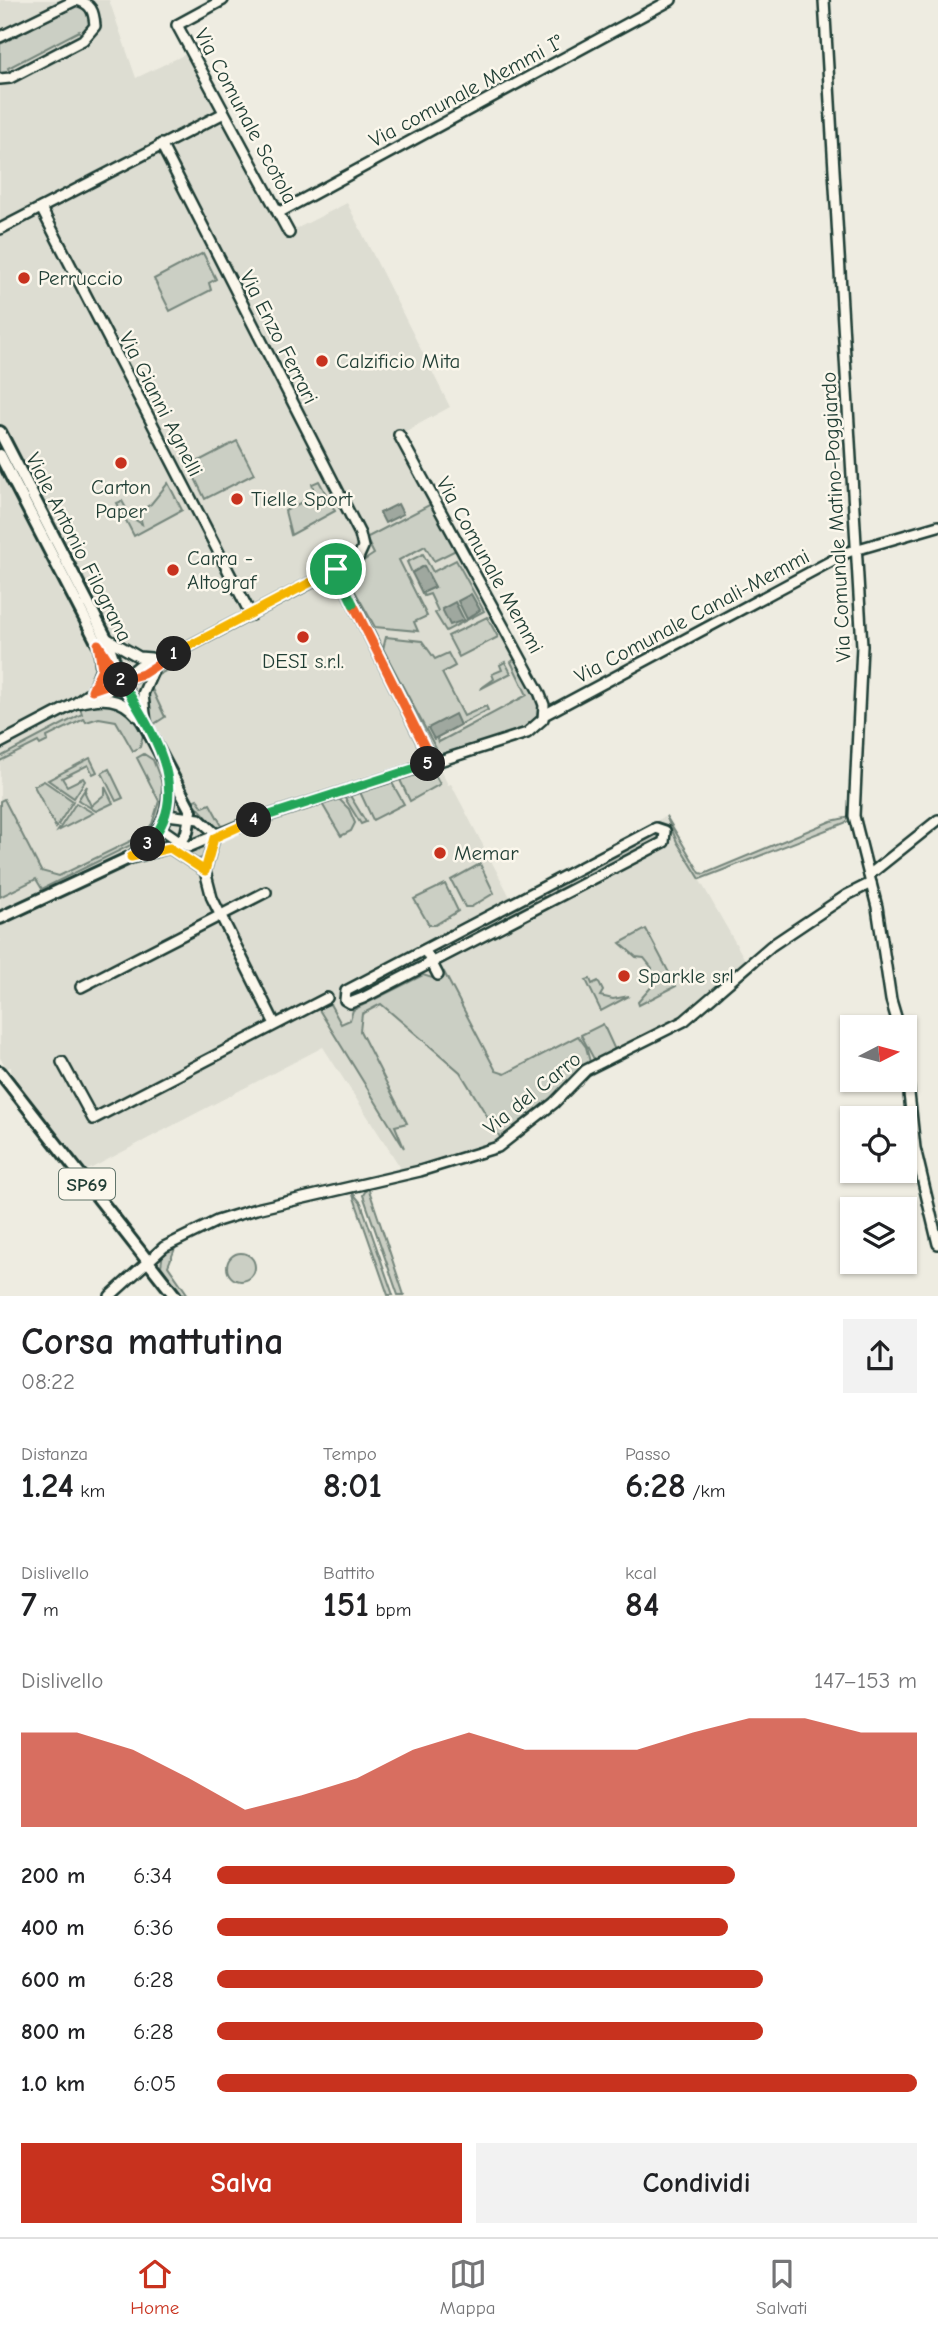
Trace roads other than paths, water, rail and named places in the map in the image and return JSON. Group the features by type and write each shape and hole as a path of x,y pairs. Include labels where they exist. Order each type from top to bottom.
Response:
{"main road":[{"name":"Viale Antonio Filograna","path":"0,432 121,680 190,811"},
{"name":"Viale Antonio Filograna","path":"0,454 102,641"},
{"path":"131,857 162,829 170,793 167,766"},
{"path":"0,918 131,857 175,846 187,832 190,811"},
{"name":"SP69","path":"0,1072 175,1296"}],"street":[{"path":"0,37 76,0 85,2 94,12 95,26 83,40 10,78 0,79"},
{"name":"Via Comunale Scotola","path":"223,0 177,25 289,233"},
{"name":"Via comunale Memmi I°","path":"278,214 671,0"},
{"name":"Via Comunale Matino-Poggiardo","path":"824,0 862,646 854,816 877,907 895,1015"},
{"path":"0,229 224,113"},
{"name":"Via Enzo Ferrari","path":"161,144 360,534 363,547 358,558 336,569"},
{"name":"Via Gianni Agnelli","path":"41,208 251,615"},
{"name":"Via Comunale Memmi","path":"399,435 539,692 544,715"},
{"name":"Via Comunale Canali-Memmi","path":"175,846 188,847 248,822 527,733 535,729 544,715 856,548 938,526"},
{"path":"76,704 92,690 121,680 174,654 336,569 433,763"},
{"path":"92,690 102,668 102,641 139,657 158,661"},
{"path":"147,728 144,694 148,679 158,661"},
{"path":"99,698 121,680"},
{"path":"0,743 76,704 99,698 109,698 131,708 147,728"},
{"path":"167,815 190,811 216,836 205,871"},
{"name":"Via del Carro","path":"110,1296 147,1260 181,1237 235,1215 420,1171 498,1147 554,1103 586,1070 684,1021 771,946 870,879 938,820"},
{"path":"662,828 666,833 664,842 553,898 353,1003 345,1000 346,992 652,829 662,828"},
{"path":"162,829 175,846 205,871 219,915 275,1024"},
{"path":"547,887 553,898"},
{"path":"81,987 266,892"},
{"path":"425,950 438,975"},
{"path":"62,1062 93,1119 327,998"},
{"path":"909,1092 915,1148 938,1244"}],"place":[{"name":"Perruccio","path":"24,278"},
{"name":"Calzificio Mita","path":"322,361"},
{"name":"Carton Paper","path":"121,463"},
{"name":"Tielle Sport","path":"237,499"},
{"name":"Carra - Altograf","path":"173,570"},
{"name":"DESI s.r.l.","path":"303,637"},
{"name":"Memar","path":"440,853"},
{"name":"Sparkle srl","path":"624,976"}]}
